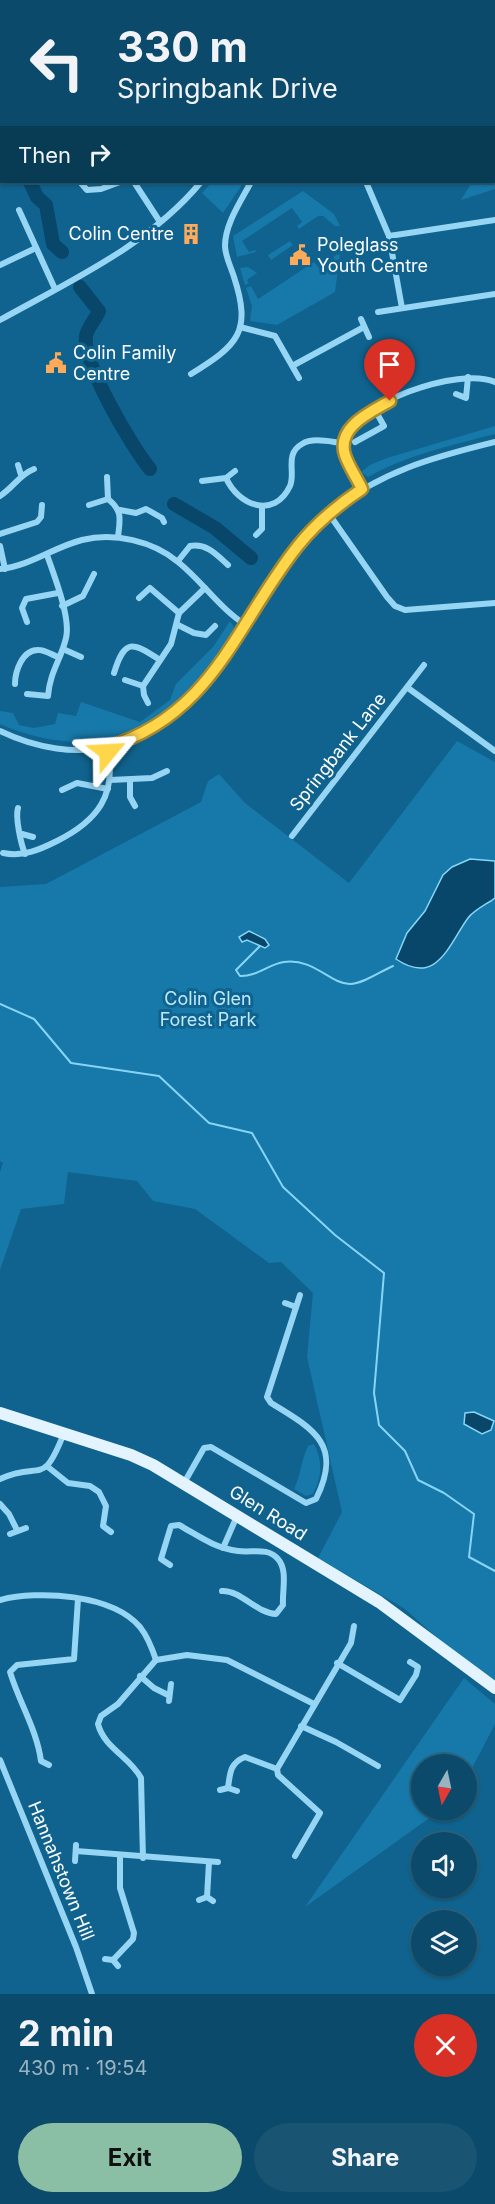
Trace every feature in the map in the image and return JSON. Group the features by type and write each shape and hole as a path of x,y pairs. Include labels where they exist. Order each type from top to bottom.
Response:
{"main road":[{"name":"Glen Road","path":"0,1413 131,1455 184,1483 405,1620 495,1688"}],"street":[{"path":"81,183 87,189 101,189 117,183"},
{"path":"135,183 160,222"},
{"path":"0,320 130,244 160,222 200,183"},
{"path":"191,374 230,346 240,327 243,305 225,252 225,244 227,230 250,183"},
{"path":"366,183 389,236 402,308"},
{"path":"19,210 55,289"},
{"path":"389,236 495,220"},
{"path":"0,265 36,248"},
{"path":"378,312 495,294"},
{"path":"361,319 369,337"},
{"path":"240,327 275,336 294,365 299,378"},
{"path":"294,365 364,327"},
{"path":"362,489 345,454 343,444 350,428 405,393 435,382 468,378 495,381"},
{"path":"456,394 466,398 468,378"},
{"path":"355,442 384,426 375,410"},
{"path":"226,478 232,492 249,504 262,506 277,501 290,486 293,453 301,444 312,441 343,444"},
{"path":"0,731 53,748 81,750 107,747 144,734 178,711 209,678 298,546 329,514 362,489 416,463 495,442"},
{"path":"18,465 21,475"},
{"path":"0,496 14,488 21,475 34,469"},
{"path":"202,481 226,478 235,471"},
{"path":"107,477 108,498 120,510 136,513 146,510 162,518 164,522"},
{"path":"89,505 108,498"},
{"path":"0,534 37,522 41,517 42,506"},
{"path":"256,535 262,529 262,506"},
{"path":"118,537 120,510"},
{"path":"329,514 387,597 399,608 415,610 495,603"},
{"path":"0,546 3,569 47,555 82,540 118,537 158,549 178,561 246,625"},
{"path":"178,561 190,546 199,544 211,550 228,565"},
{"path":"27,694 48,696 50,679 67,634 62,606 47,555"},
{"path":"62,606 83,596 94,574"},
{"path":"139,598 150,588 179,613"},
{"path":"148,703 144,696 143,686 171,644 178,625 179,613 205,588"},
{"path":"27,622 22,608 26,599 58,593"},
{"path":"178,625 201,635 206,635 215,626"},
{"path":"114,673 121,652 133,645 141,647 160,660"},
{"path":"63,649 81,657"},
{"path":"15,684 18,664 33,651 40,650 57,657"},
{"name":"Springbank Lane","path":"292,836 424,665"},
{"path":"125,680 143,686"},
{"name":"Springbank Lane","path":"408,687 495,751"},
{"path":"3,853 25,854 76,832 102,805 108,789 110,780 107,747"},
{"path":"110,780 130,781 152,778 167,771"},
{"path":"130,781 130,797 135,806"},
{"path":"62,790 77,783 108,789"},
{"path":"18,808 15,817 22,834 21,841 25,854"},
{"path":"22,834 33,837"},
{"path":"184,1483 204,1448 211,1447 306,1503 316,1499 327,1469 320,1440 309,1426 271,1403 267,1397 300,1295"},
{"path":"285,1303 296,1307"},
{"path":"0,1479 38,1472 48,1467 64,1432"},
{"path":"48,1467 68,1484 90,1486 99,1492 106,1506 103,1526 111,1532"},
{"path":"0,1504 9,1514 17,1530"},
{"path":"223,1548 237,1515"},
{"path":"170,1565 161,1559 171,1526 179,1525 205,1543 252,1552 262,1550 278,1558 284,1575 283,1605 276,1614 269,1614 229,1591 222,1592"},
{"path":"10,1534 26,1528"},
{"path":"0,1600 36,1594 78,1599 115,1608 139,1626 150,1642 156,1660"},
{"path":"49,1765 40,1761 38,1743 17,1696 10,1672 17,1665 74,1659 78,1599"},
{"path":"295,1856 320,1813 278,1775 277,1769 337,1663 351,1643 354,1626"},
{"path":"143,1858 141,1778 136,1769 105,1740 98,1724 101,1716 118,1704 156,1660 187,1655 227,1660 314,1704"},
{"path":"337,1663 400,1700 416,1675 417,1667 410,1662"},
{"path":"140,1676 168,1698 171,1684"},
{"path":"301,1726 336,1742 378,1766"},
{"path":"228,1788 231,1768 235,1760 245,1756 277,1769"},
{"name":"Hannahstown Hill","path":"0,1760 76,1947 92,1994"},
{"path":"220,1790 228,1788 237,1791"},
{"path":"75,1862 76,1848 120,1856 218,1862"},
{"path":"105,1959 116,1963 133,1939 134,1933 120,1888 120,1856"},
{"path":"199,1900 210,1899 208,1862"}],"green space":[{"path":"211,183 243,183 223,213 202,193"},
{"path":"471,183 495,183 495,189 461,200"},
{"path":"303,191 334,214 340,226 335,226 323,216 318,216 299,229 297,226 302,222 292,208 242,241 249,252 255,250 256,252 237,257 233,236"},
{"path":"290,241 293,245 271,260 268,255"},
{"path":"340,254 335,292 277,325 250,321 252,306 246,288 251,286 258,299 314,262 323,273 333,267 334,256"},
{"path":"248,267 257,273 247,280 249,283 245,285 240,268"},
{"path":"495,426 495,434 414,457 368,477 361,472 370,465 387,458"},
{"path":"230,621 234,627 229,638 187,694 164,714 140,728 114,737 87,741 59,741 30,735 0,724 0,711 13,713 19,725 34,728 55,724 58,713 76,716 81,702 140,722 170,700 176,684 213,647"},
{"name":"Colin Glen Forest Park","path":"457,741 495,762 495,1681 442,1642 405,1609 318,1558 342,1512 307,1357 313,1293 281,1262 269,1263 195,1209 153,1201 137,1181 68,1172 64,1204 21,1209 0,1270 0,1172 3,1163 0,1161 0,887 46,884 201,802 208,781 219,774 245,803 349,883"},
{"path":"314,1444 319,1457 320,1475 313,1494 306,1496 294,1489 308,1446"},
{"path":"464,1678 495,1704 495,1724 477,1759 477,1754 411,1754"},
{"path":"411,1754 411,1820 427,1820 305,1907"}],"shaded area":[{"path":"470,859 495,861 495,898 471,915 448,950 432,965 422,968 410,966 396,959 407,933 425,911 443,875 452,867"},
{"path":"249,931 265,939 269,945 265,948 247,940 242,942 239,937"},
{"path":"474,1412 494,1421 491,1430 482,1434 464,1424 465,1413"}],"waterway":[{"path":"30,183 37,197 46,205 53,244 62,252"},
{"path":"80,287 99,311 86,336 92,365 121,424 150,469"},
{"path":"174,504 215,528 251,558"},
{"path":"260,946 236,970 240,976 252,975 278,963 295,962 313,967 335,980 350,984 366,980 393,966"},
{"path":"0,1004 34,1019 71,1063 159,1076 209,1123 252,1133 283,1187 335,1235 384,1273 374,1393 379,1425 405,1451 418,1480 444,1493 474,1514 469,1557 495,1571"}],"place":[{"name":"Colin Centre","path":"191,234"},
{"name":"Poleglass Youth Centre","path":"300,255"},
{"name":"Colin Family Centre","path":"56,363"}],"route":[{"path":"108,752 107,747 129,741 159,726 197,693 221,662 298,546 329,514 362,489 345,454 343,444 350,428 362,417 390,401"}]}
